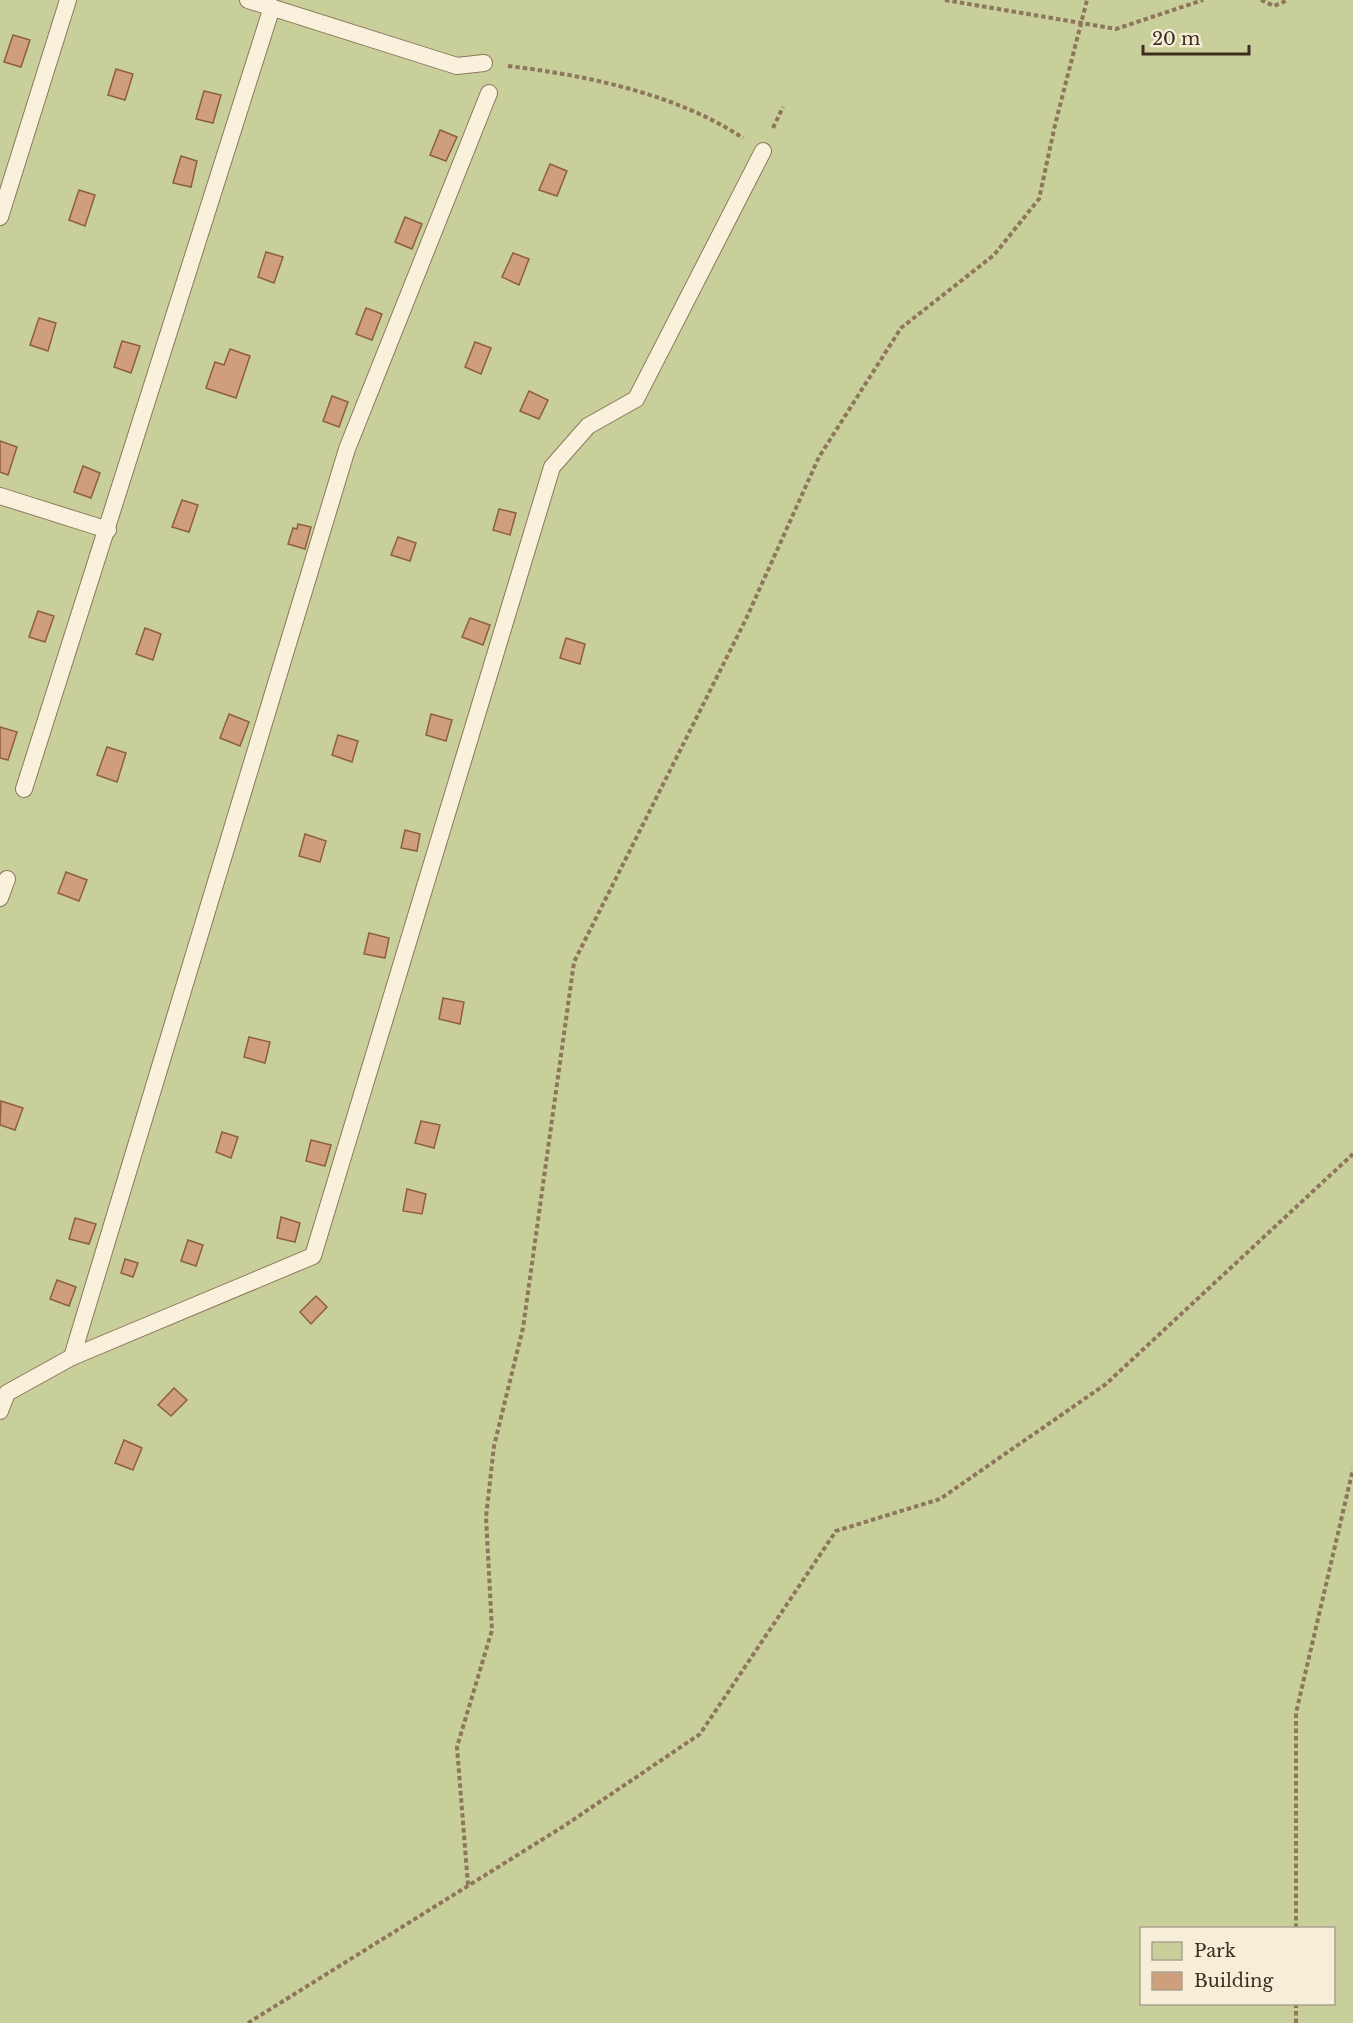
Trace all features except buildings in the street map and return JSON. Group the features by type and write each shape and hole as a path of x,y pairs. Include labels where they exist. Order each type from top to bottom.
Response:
{"lane":[{"path":"0,217 68,0"},
{"path":"248,0 457,66 484,63"},
{"path":"24,789 272,8"},
{"path":"72,1357 347,449 489,93"},
{"path":"0,1411 7,1393 72,1357 313,1256 552,467 588,426 636,399 763,151"},
{"path":"0,496 108,530"},
{"path":"0,898 7,879"}],"path":[{"path":"945,0 1116,29 1203,0"},
{"path":"468,1885 457,1747 492,1629 486,1517 494,1446 523,1328 574,962 746,619 819,457 902,328 994,255 1040,199 1080,23 1088,0"},
{"path":"1261,0 1274,6 1288,0"},
{"path":"484,63 563,72 645,95 720,123 763,151"},
{"path":"248,2023 564,1826 700,1734 836,1532 940,1498 1106,1384 1353,1154"},
{"path":"1296,1927 1296,1713 1353,1469"},
{"path":"1296,2005 1296,2023"}],"green space":[{"path":"0,0 1353,0 1353,2023 0,2023"}]}
